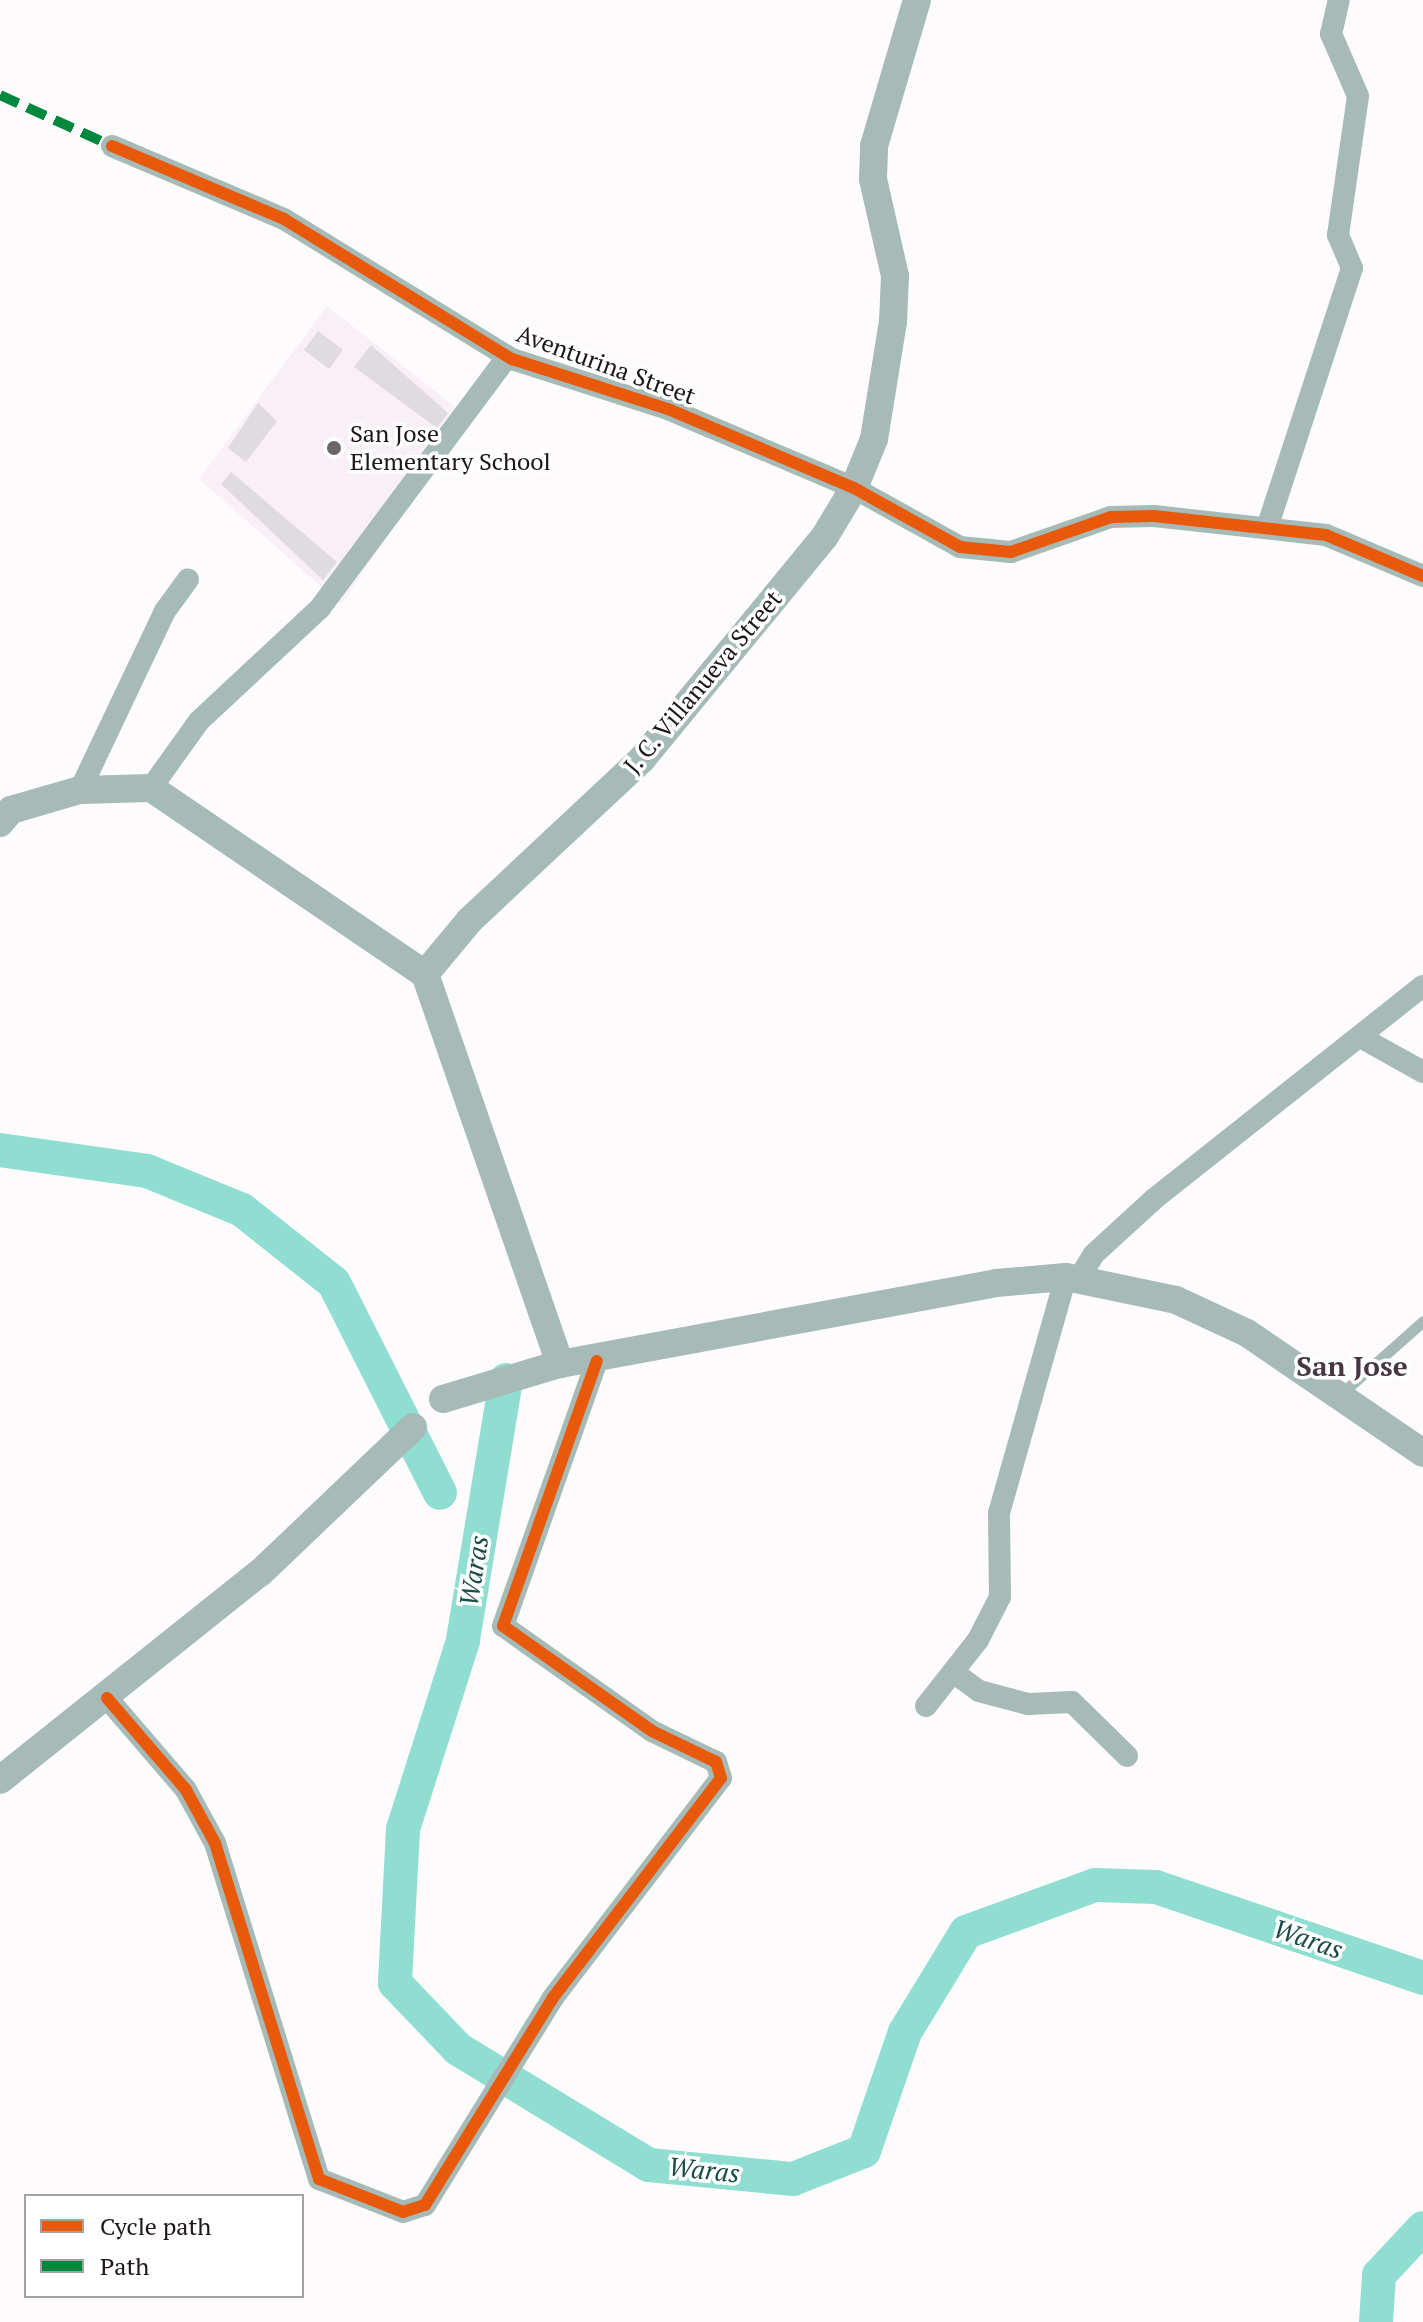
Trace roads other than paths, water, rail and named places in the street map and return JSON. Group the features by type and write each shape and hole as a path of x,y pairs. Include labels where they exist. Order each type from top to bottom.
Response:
{"street":[{"name":"J. C. Villanueva Street","path":"425,974 470,920 642,759 825,536 854,488 874,439 893,322 895,276 873,179 874,146 917,0"},
{"path":"1268,525 1352,268 1338,235 1358,96 1331,34 1339,0"},
{"name":"Aventurina Street","path":"112,146 284,219 508,356 668,409 854,488 924,532 981,552 1057,538 1111,517 1268,525 1326,535 1423,576"},
{"path":"151,788 199,721 320,608 508,356"},
{"path":"80,790 165,611 188,579"},
{"path":"0,823 11,810 80,790 151,788 425,974 560,1364"},
{"path":"926,1706 953,1672 1000,1597 999,1513 1073,1278 1094,1254 1154,1199 1362,1038 1423,986"},
{"path":"1362,1038 1423,1072"},
{"path":"443,1399 560,1364 597,1361 996,1283 1073,1278 1176,1300 1247,1333 1342,1393 1423,1453"},
{"path":"107,1698 186,1790 215,1843 319,2179 414,2211 425,2205 516,2062 552,1999 667,1855 723,1769 652,1731 503,1626 597,1361"},
{"path":"0,1780 107,1698 261,1572 413,1427"},
{"path":"953,1672 979,1691 1028,1704 1072,1702 1127,1756"}],"lane":[{"path":"1342,1393 1423,1321"}],"waterway":[{"name":"Waras","path":"0,1150 147,1171 242,1210 334,1283 440,1493"},
{"name":"Waras","path":"506,1380 463,1641 403,1829 395,1983 458,2049 649,2165 793,2179 864,2151 905,2032 966,1932 1095,1885 1156,1887 1423,1978"},
{"name":"Waras","path":"1376,2322 1379,2275 1423,2228"}],"place":[{"name":"San Jose Elementary School","path":"334,448"}],"district":[{"name":"San Jose","path":"1352,1366"}]}
